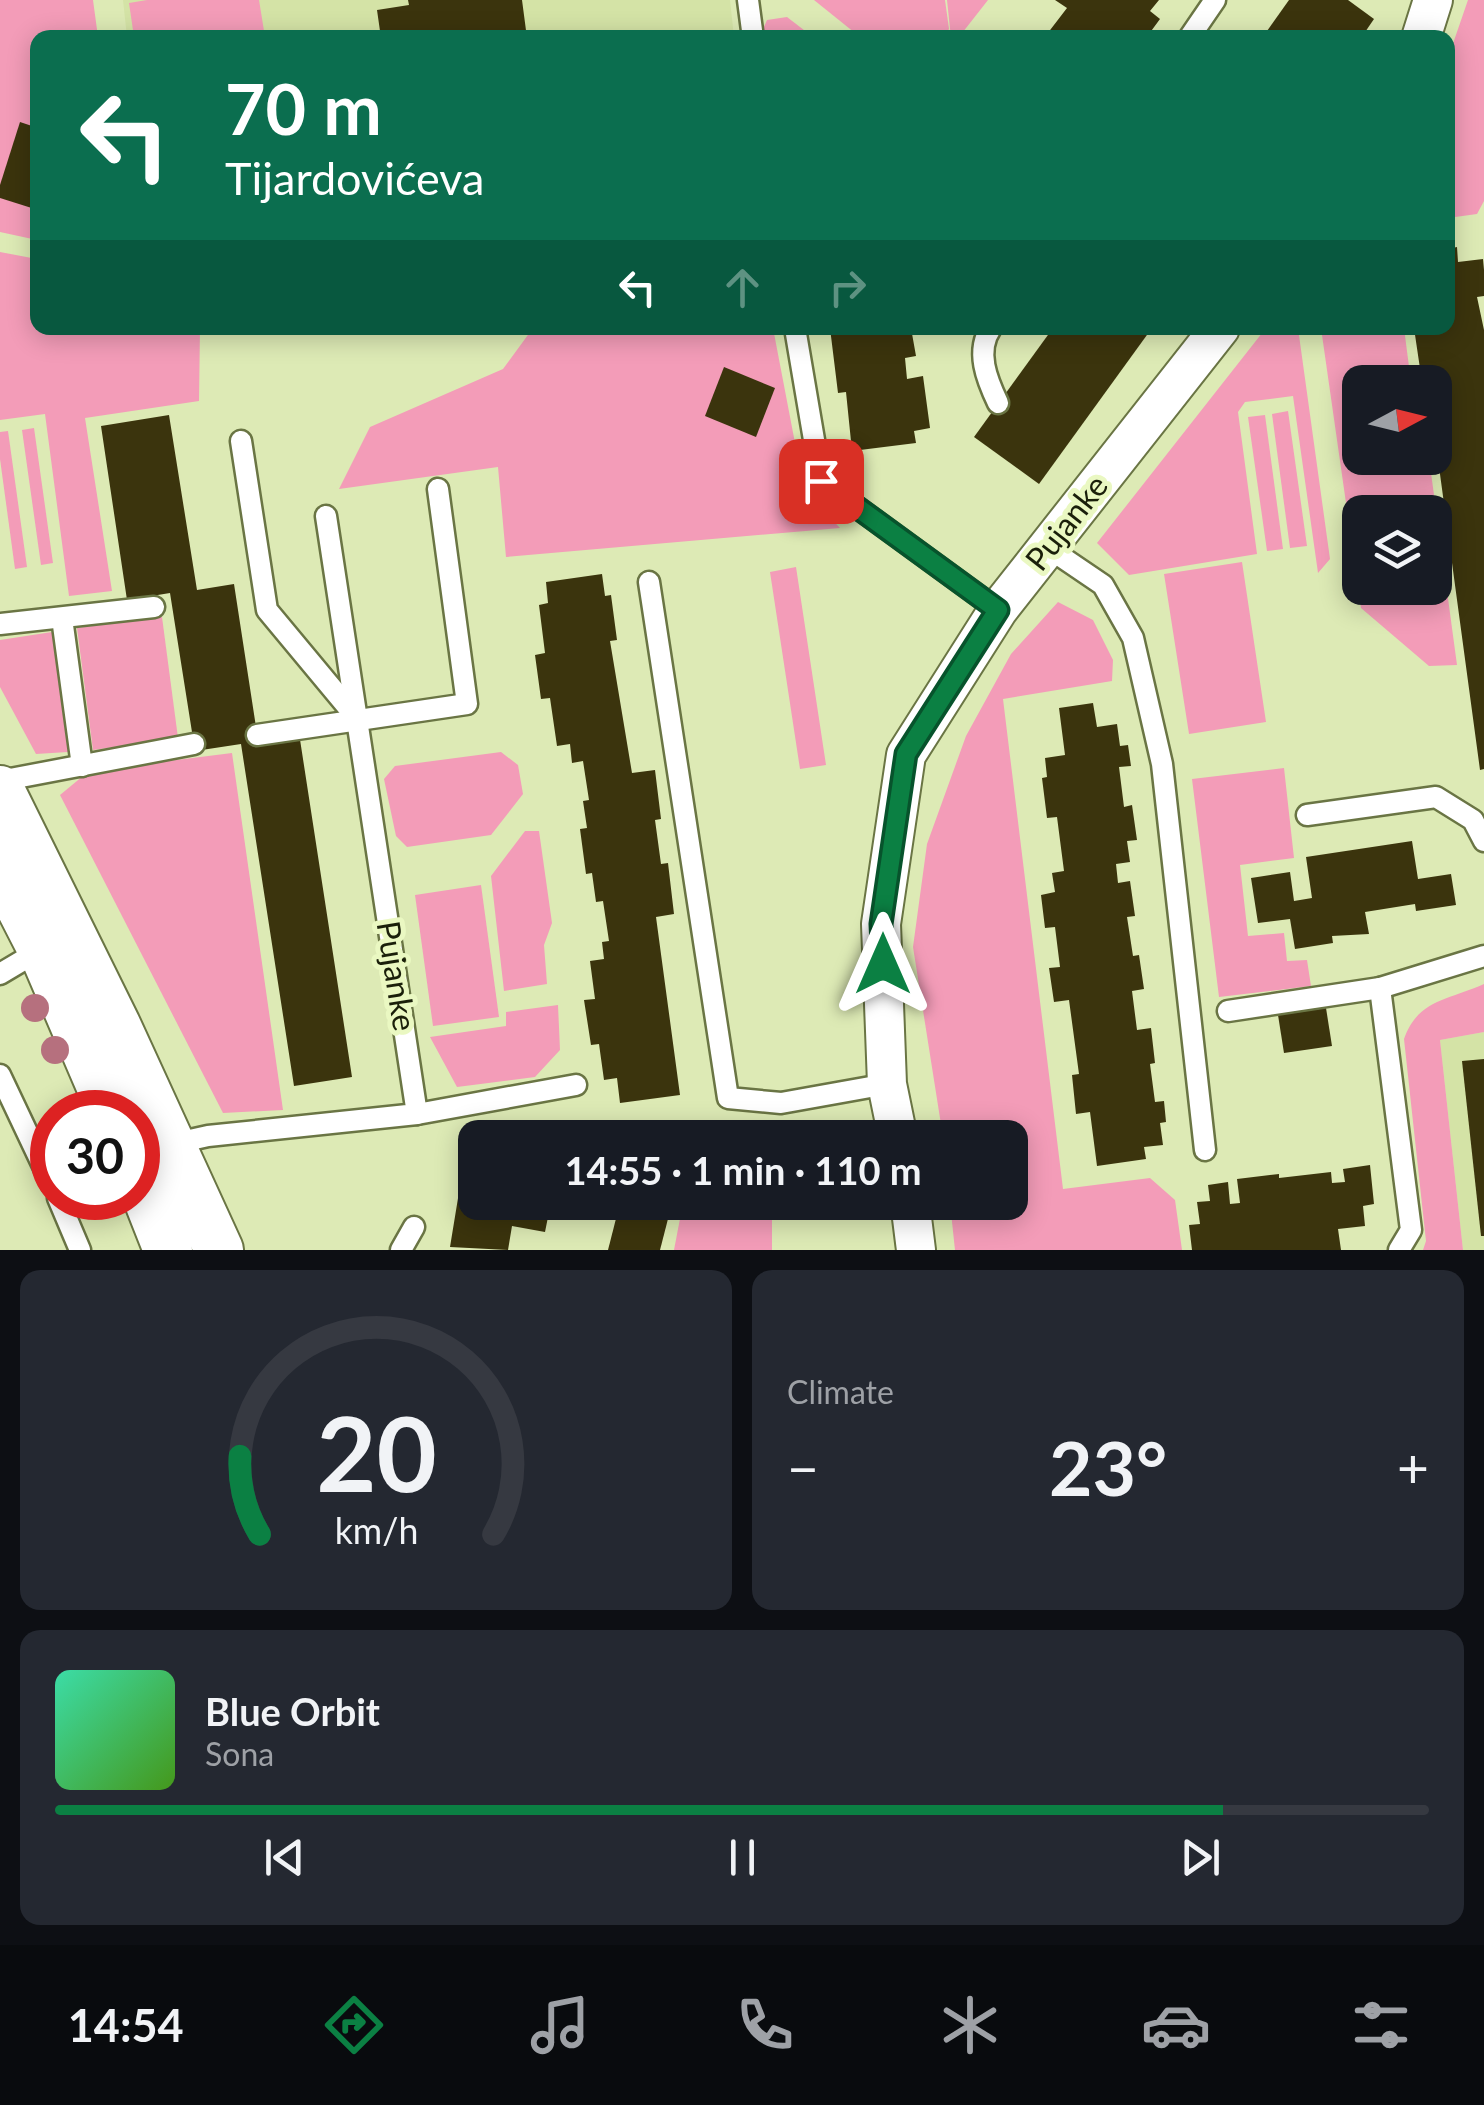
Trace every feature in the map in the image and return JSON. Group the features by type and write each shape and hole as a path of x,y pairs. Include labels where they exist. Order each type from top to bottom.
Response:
{"street":[{"path":"1423,30 1433,0"},
{"name":"Pujanke","path":"894,1120 887,1084 881,924 906,754 998,610 1215,335"},
{"path":"0,790 126,1090"},
{"path":"0,867 42,948 103,1090"},
{"path":"160,1166 219,1250"},
{"path":"160,1194 168,1250"},
{"path":"912,1220 916,1250"}],"lane":[{"path":"748,0 752,30"},
{"path":"1194,30 1215,0"},
{"path":"797,335 821,481 998,610"},
{"path":"986,335 984,375 998,403"},
{"path":"241,442 267,610 357,719"},
{"path":"257,734 467,704 438,489"},
{"name":"Pujanke","path":"326,516 417,1114"},
{"path":"1048,548 1104,585 1133,638 1162,764 1205,1150"},
{"path":"649,582 728,1098 781,1103 887,1084"},
{"path":"0,624 154,607"},
{"path":"62,618 82,766"},
{"path":"0,781 194,744"},
{"path":"1308,815 1436,797 1472,820 1484,841"},
{"path":"0,974 42,948"},
{"path":"1228,1012 1380,988 1484,956"},
{"path":"1380,988 1411,1230 1399,1250"},
{"path":"0,1075 30,1138"},
{"path":"160,1157 208,1136 417,1114 576,1085"},
{"path":"67,1220 80,1250"},
{"path":"401,1250 414,1227"}],"shaded area":[{"path":"0,0 93,0 97,30 30,30 30,238 0,232"},
{"path":"123,0 730,0 733,30 126,30"},
{"path":"259,0 264,30 133,30 129,3"},
{"path":"814,0 945,0 948,30 851,30"},
{"path":"947,0 988,0 964,30 950,30"},
{"path":"1468,0 1484,0 1484,201 1477,214 1455,217 1455,38"},
{"path":"787,17 804,30 763,30 767,20"},
{"path":"0,252 30,258 30,335 200,335 199,401 85,418 112,591 69,596 45,414 0,420"},
{"path":"528,335 774,335 804,490 840,528 506,557 498,467 339,489 370,427 503,369"},
{"path":"1260,335 1299,335 1330,559 1318,573 1293,396 1245,402 1238,412 1257,554 1129,575 1097,543"},
{"path":"1322,335 1405,335 1409,365 1342,365 1342,475"},
{"path":"1288,411 1307,546 1290,548 1272,414"},
{"path":"1265,415 1283,549 1267,551 1248,417"},
{"path":"34,428 53,563 41,565 22,430"},
{"path":"8,431 27,567 15,569 0,459 0,432"},
{"path":"1342,475 1431,475 1434,495 1345,495"},
{"path":"1242,562 1266,722 1189,734 1164,574"},
{"path":"796,567 826,765 800,769 770,572"},
{"path":"1058,602 1093,620 1113,660 1112,681 1003,699 1063,1189 1150,1178 1175,1200 1182,1250 955,1250 952,1220 1028,1220 1028,1120 940,1120 913,947 927,844 966,736 1011,654"},
{"path":"1361,605 1449,605 1457,665 1429,666"},
{"path":"162,617 178,738 93,750 77,628"},
{"path":"52,632 68,752 36,754 0,687 0,640"},
{"path":"501,752 518,765 523,794 491,835 407,847 396,836 384,779 395,766"},
{"path":"232,753 283,1110 223,1113 60,795 89,771"},
{"path":"1284,768 1294,858 1240,865 1248,936 1284,933 1287,961 1307,960 1311,986 1219,997 1192,779"},
{"path":"525,831 539,831 552,923 544,945 547,984 504,991 491,876"},
{"path":"481,885 499,1017 433,1026 415,895"},
{"path":"1484,984 1484,1032 1440,1040 1463,1250 1423,1250 1426,1241 1404,1039 1426,1008"},
{"path":"558,1005 560,1050 535,1077 457,1087 430,1037 506,1026 506,1012"},
{"path":"1484,1032 1484,1250 1463,1250 1440,1040"},
{"path":"680,1220 772,1220 772,1250 674,1250"}],"building":[{"path":"408,0 522,0 526,30 380,30 377,10 409,5"},
{"path":"1055,0 1159,0 1150,11 1160,19 1152,30 1050,30 1067,8"},
{"path":"1289,0 1348,0 1374,19 1366,30 1268,30"},
{"path":"20,122 30,125 30,207 0,198 0,185"},
{"path":"1457,247 1458,262 1483,259 1484,270 1484,296 1477,297 1484,330 1484,769 1480,770 1452,563 1452,495 1443,495 1440,475 1452,475 1452,365 1419,365 1415,335 1455,335"},
{"path":"831,335 912,335 916,356 905,358 907,379 923,376 930,428 914,431 916,443 852,451 846,392 838,393"},
{"path":"1048,335 1147,335 1039,484 974,437"},
{"path":"724,367 775,388 756,437 705,416"},
{"path":"169,415 197,590 234,584 258,740 299,733 352,1077 294,1086 241,744 195,751 170,593 127,600 101,426"},
{"path":"602,574 605,596 611,595 617,640 610,641 632,773 655,770 661,819 655,820 661,864 668,863 674,914 656,917 680,1095 620,1103 617,1078 604,1080 599,1044 591,1045 584,1000 595,999 590,961 604,959 602,942 609,941 603,901 596,902 592,873 586,874 580,829 587,828 583,801 589,800 583,761 572,763 570,744 557,746 550,698 541,699 535,655 545,653 539,605 548,603 546,582"},
{"path":"1093,703 1097,727 1117,724 1120,746 1128,745 1131,766 1119,767 1124,807 1132,805 1137,840 1127,841 1130,862 1116,864 1118,883 1130,881 1135,916 1127,917 1133,956 1139,955 1144,989 1132,991 1137,1030 1151,1028 1155,1102 1164,1101 1166,1122 1160,1123 1163,1145 1144,1147 1146,1159 1097,1166 1090,1112 1076,1114 1072,1075 1079,1074 1069,1000 1054,1002 1049,968 1060,967 1055,927 1045,928 1041,895 1055,892 1052,873 1064,871 1057,817 1047,818 1042,778 1047,777 1045,758 1065,755 1059,708"},
{"path":"1412,841 1418,879 1451,874 1456,905 1416,911 1415,904 1365,912 1369,934 1332,936 1333,943 1295,949 1290,919 1258,923 1251,878 1290,872 1294,901 1312,898 1306,857"},
{"path":"1326,1008 1332,1046 1284,1053 1278,1015"},
{"path":"1484,1059 1484,1236 1481,1236 1462,1061"},
{"path":"1370,1165 1374,1204 1363,1206 1365,1226 1338,1229 1341,1250 1192,1250 1189,1225 1200,1224 1197,1202 1210,1201 1208,1185 1228,1182 1230,1204 1240,1203 1237,1179 1331,1172 1332,1183 1345,1182 1343,1169"},
{"path":"458,1198 458,1220 547,1220 545,1232 512,1226 508,1250 450,1247"},
{"path":"616,1220 668,1220 660,1250 608,1250"}],"route":[{"path":"821,481 998,610 906,754 881,924 883,964"}]}
